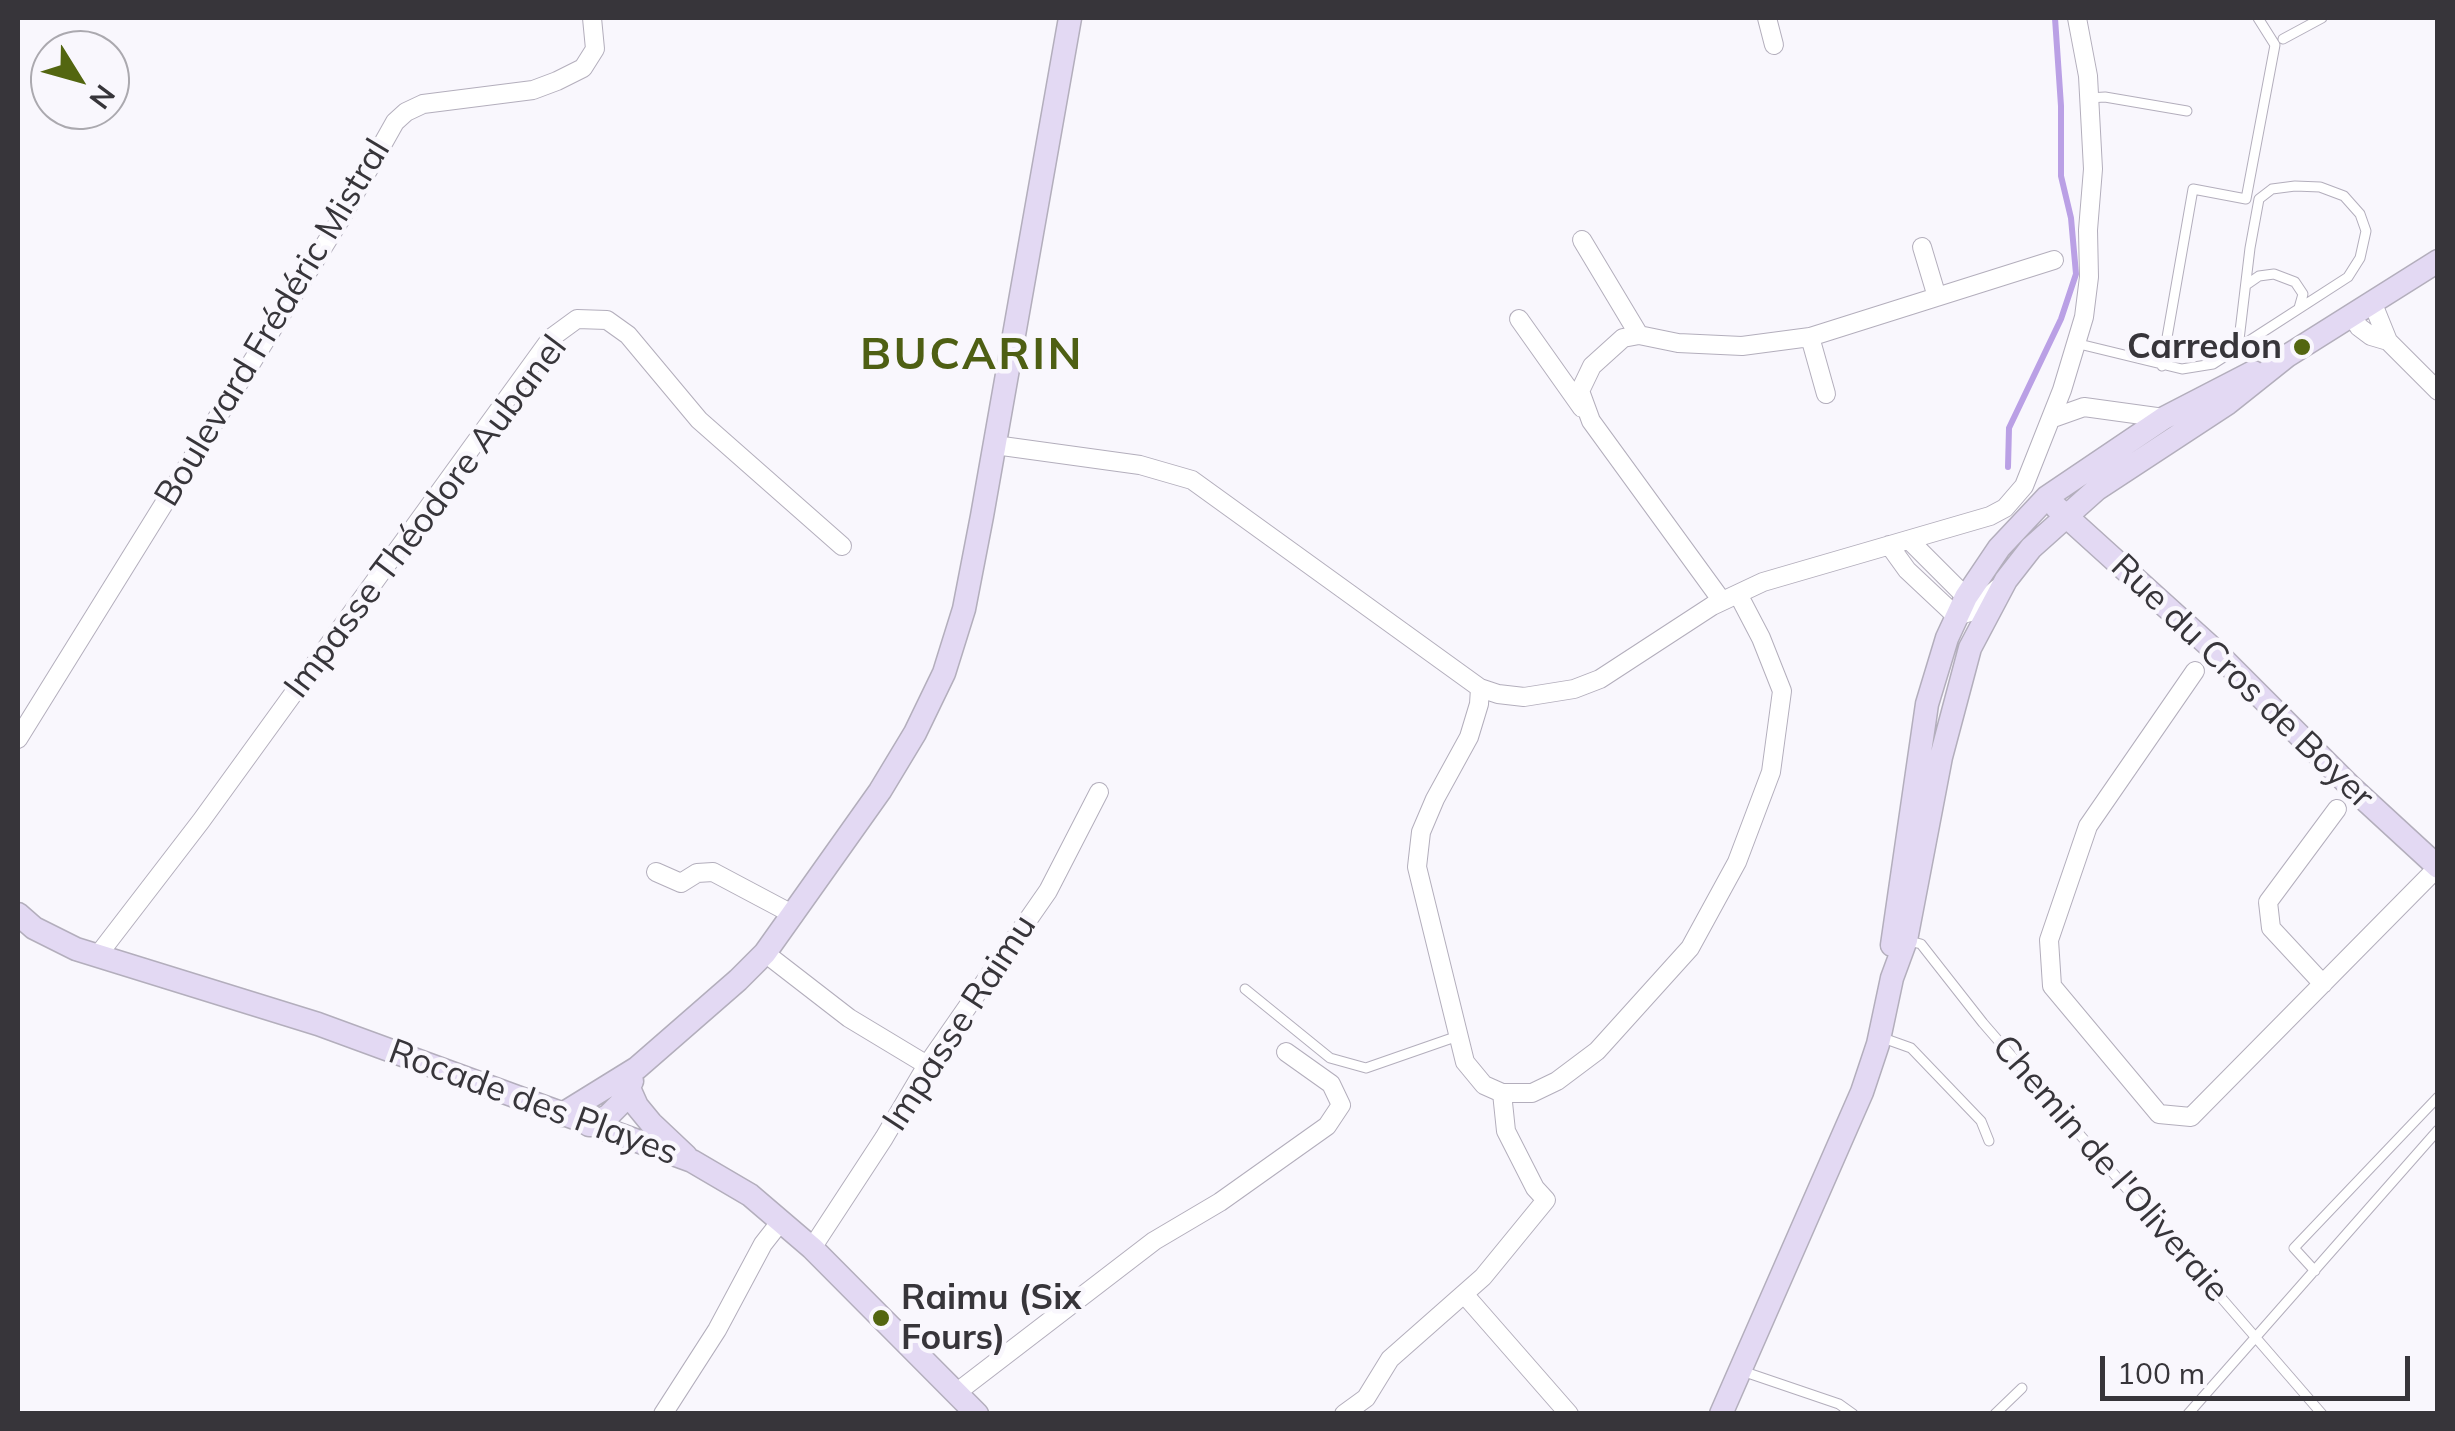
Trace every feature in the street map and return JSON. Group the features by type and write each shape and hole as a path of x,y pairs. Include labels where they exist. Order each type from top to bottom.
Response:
{"street":[{"name":"Boulevard Frédéric Mistral","path":"18,739 340,220 395,122 423,104 533,90 558,81 582,68 595,49 592,18"},
{"path":"599,1126 599,1110 738,980 794,916 880,791 915,734 944,673 964,608 1070,18"},
{"path":"1767,18 1774,46"},
{"path":"995,445 1140,465 1192,480 1480,688 1524,697 1574,689 1600,679 1730,598 1788,573 1990,516 2004,508 2024,486 2053,418 2084,317 2089,277 2093,169 2090,98 2076,18"},
{"path":"1582,240 1639,336"},
{"path":"1922,247 1937,297"},
{"path":"1591,421 1580,390 1592,366 1623,338 1639,336 1678,343 1742,346 1810,336 2054,260"},
{"path":"1721,1414 1855,1110 1880,1036 1899,939 1970,648 2006,580 2063,516 2108,481 2228,403 2287,356 2438,261"},
{"path":"2373,304 2388,341 2438,392"},
{"path":"2352,316 2371,336 2388,341"},
{"name":"Impasse Théodore Aubanel","path":"98,955 211,807 552,338 577,318 607,320 628,335 699,420 842,546"},
{"path":"1480,688 1469,738 1435,799 1422,832 1416,867 1465,1062 1484,1084 1502,1093 1532,1093 1557,1082 1597,1051 1690,948 1737,862 1771,772 1782,690 1730,598 1591,421 1519,319"},
{"path":"1810,336 1826,394"},
{"path":"1899,939 1927,704 1964,608 2000,548 2047,497 2164,418 2287,356"},
{"path":"2053,418 2084,407 2164,418"},
{"name":"Rue du Cros de Boyer","path":"2047,497 2063,516 2149,589 2438,867"},
{"path":"1909,540 1964,608 1970,648"},
{"path":"1889,545 1907,570 1964,608"},
{"path":"1964,608 2006,580"},
{"path":"2195,671 2088,826 2050,940 2052,986 2159,1114 2191,1117 2438,867"},
{"name":"Impasse Raimu","path":"812,1248 927,1065 1048,892 1099,792"},
{"path":"2323,984 2270,928 2268,902 2337,808"},
{"path":"656,872 681,884 697,873 713,872 794,916"},
{"name":"Rocade des Playes","path":"18,914 60,942 318,1024 692,1162 750,1195 812,1248 977,1414"},
{"path":"765,953 849,1018 927,1065"},
{"path":"956,1393 1154,1241 1235,1192 1327,1126 1341,1105 1331,1084 1286,1052"},
{"path":"561,1116 627,1080"},
{"path":"627,1080 637,1106 692,1162"},
{"path":"1344,1414 1366,1398 1390,1360 1464,1294 1510,1246 1546,1200 1535,1188 1506,1130 1502,1093"},
{"path":"663,1414 780,1221"},
{"path":"1464,1294 1568,1414"}],"lane":[{"path":"2162,366 2193,188 2246,199 2276,45 2258,18"},
{"path":"2282,40 2322,18"},
{"path":"2090,98 2187,111"},
{"path":"2075,343 2162,366 2182,369 2213,364 2238,348 2300,308 2348,276 2360,258 2366,231 2360,214 2344,196 2320,187 2295,186 2272,189 2259,199 2238,348"},
{"path":"2245,286 2259,276 2274,274 2295,282 2302,294 2300,308"},
{"name":"Chemin de l'Oliveraie","path":"1899,939 1921,944 1983,1023 2322,1414"},
{"path":"1245,990 1330,1058 1366,1068 1460,1035"},
{"path":"1880,1036 1911,1048 1981,1121 1989,1141"},
{"path":"2315,1271 2294,1248 2438,1097"},
{"path":"2188,1414 2438,1130"},
{"path":"1742,1371 1838,1404 1853,1414"},
{"path":"1995,1414 2022,1388"}],"waterway":[{"path":"2008,467 2009,428 2061,319 2076,274 2071,218 2061,176 2055,18"}],"place":[{"name":"Carredon","path":"2302,347"},
{"name":"Raimu (Six Fours)","path":"881,1318"}],"district":[{"name":"BUCARIN","path":"972,355"}]}
